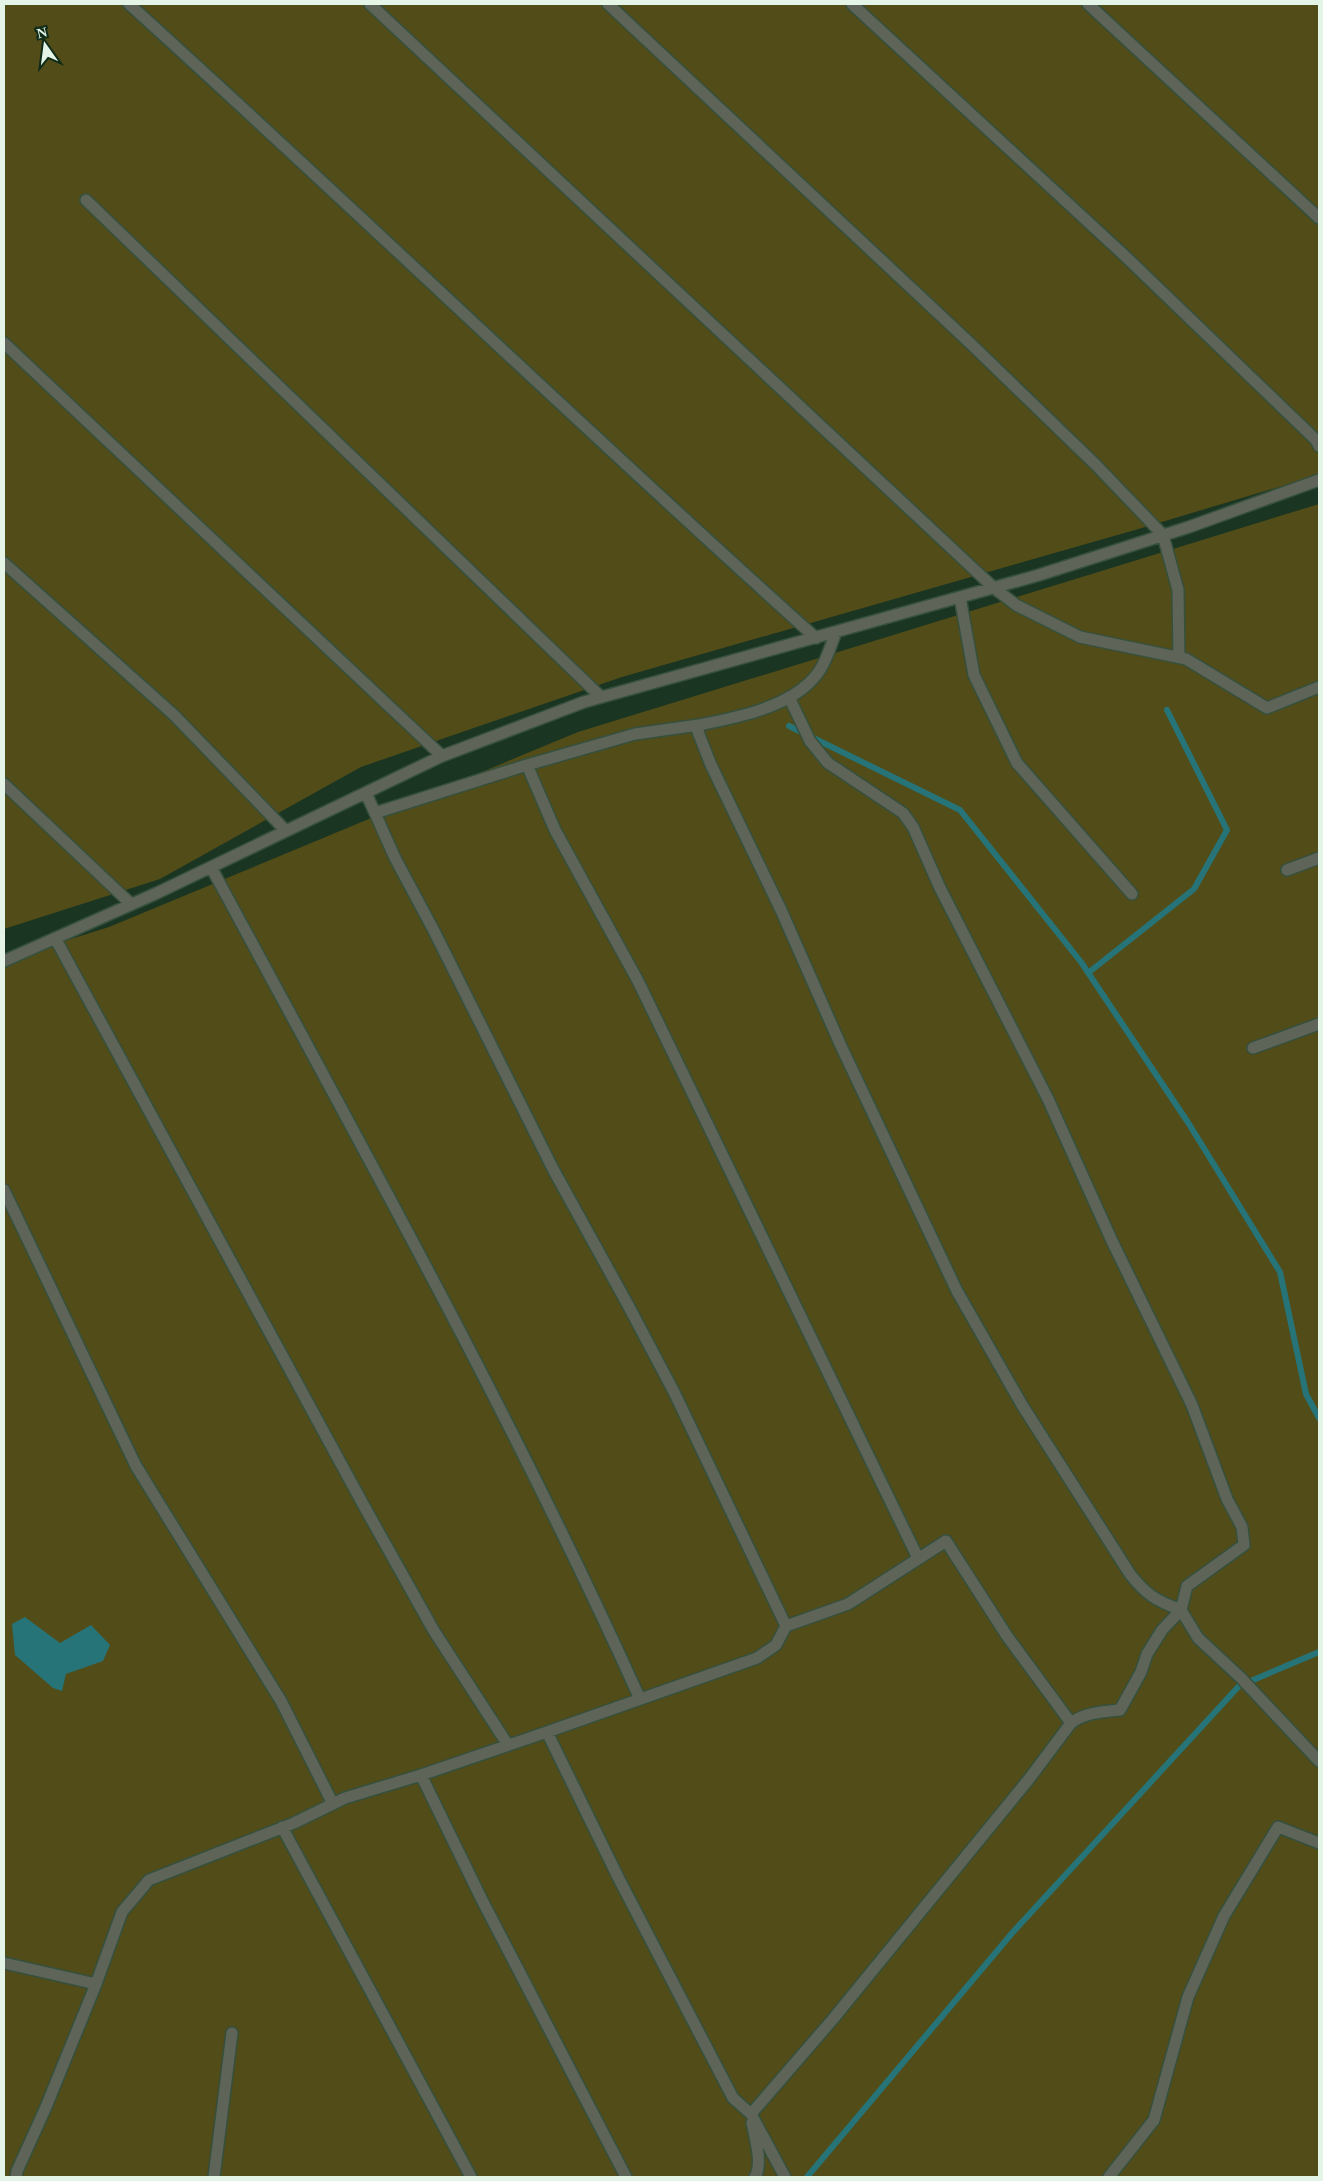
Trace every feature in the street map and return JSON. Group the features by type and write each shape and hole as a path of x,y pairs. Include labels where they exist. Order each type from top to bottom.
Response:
{"lane":[{"path":"129,4 250,113 699,532 816,638"},
{"path":"370,4 994,588 1016,605 1080,637 1186,659 1267,708 1319,687"},
{"path":"608,4 971,344 1096,465 1164,535 1178,590 1179,657"},
{"path":"852,4 1132,262 1316,440 1319,446"},
{"path":"1088,4 1319,218"},
{"path":"86,200 601,697"},
{"path":"4,343 442,756"},
{"path":"4,961 211,867 442,756 601,697 994,588 1164,535 1319,480"},
{"path":"4,563 174,714 286,831"},
{"path":"960,598 974,675 1017,763 1132,894"},
{"path":"375,813 527,765 635,734 699,725 750,715 788,697 809,683 824,663 836,632"},
{"path":"755,2177 757,2173 757,2154 751,2114 839,2012 1029,1779 1071,1723 1080,1716 1120,1710 1141,1672 1147,1654 1162,1630 1181,1610 1188,1586 1244,1545 1242,1527 1227,1500 1192,1405 1112,1241 1048,1099 940,888 913,826 903,813 828,763 810,741 788,697"},
{"path":"699,725 698,732 711,765 781,910 841,1046 957,1291 1022,1404 1142,1590 1157,1601 1181,1610 1198,1638 1241,1678 1319,1760"},
{"path":"527,765 555,830 647,998 918,1558"},
{"path":"4,784 131,904"},
{"path":"366,793 395,858 433,929 553,1169 628,1304 674,1392 786,1626"},
{"path":"1287,870 1319,858"},
{"path":"211,867 334,1092 471,1352 551,1508 640,1699"},
{"path":"56,938 369,1515 434,1631 508,1745"},
{"path":"1253,1048 1319,1024"},
{"path":"4,1190 136,1466 281,1701 333,1804"},
{"path":"16,2177 17,2170 46,2107 96,1984 122,1912 150,1880 282,1827 345,1798 421,1775 757,1658 776,1645 786,1626 848,1604 946,1541 1007,1636 1071,1723"},
{"path":"547,1732 620,1879 733,2098 751,2114 786,2177"},
{"path":"421,1775 482,1900 626,2177"},
{"path":"282,1827 471,2177"},
{"path":"1109,2177 1154,2120 1188,1997 1224,1916 1278,1828 1319,1843"},
{"path":"4,1963 96,1984"},
{"path":"214,2177 232,2033"}],"shaded area":[{"path":"4,4 1319,4 1319,475 1135,530 622,677 361,767 160,879 4,929"},
{"path":"1319,504 1319,2177 4,2177 4,960 109,927 578,732"}],"water":[{"path":"25,1617 60,1643 91,1625 110,1645 103,1661 66,1674 62,1691 53,1688 15,1655 12,1624"}],"waterway":[{"path":"1088,973 1194,889 1227,830 1167,710"},
{"path":"789,726 960,810 1081,962 1189,1124 1280,1272 1306,1394 1319,1418"},
{"path":"807,2177 1013,1932 1239,1686 1319,1652"}]}
